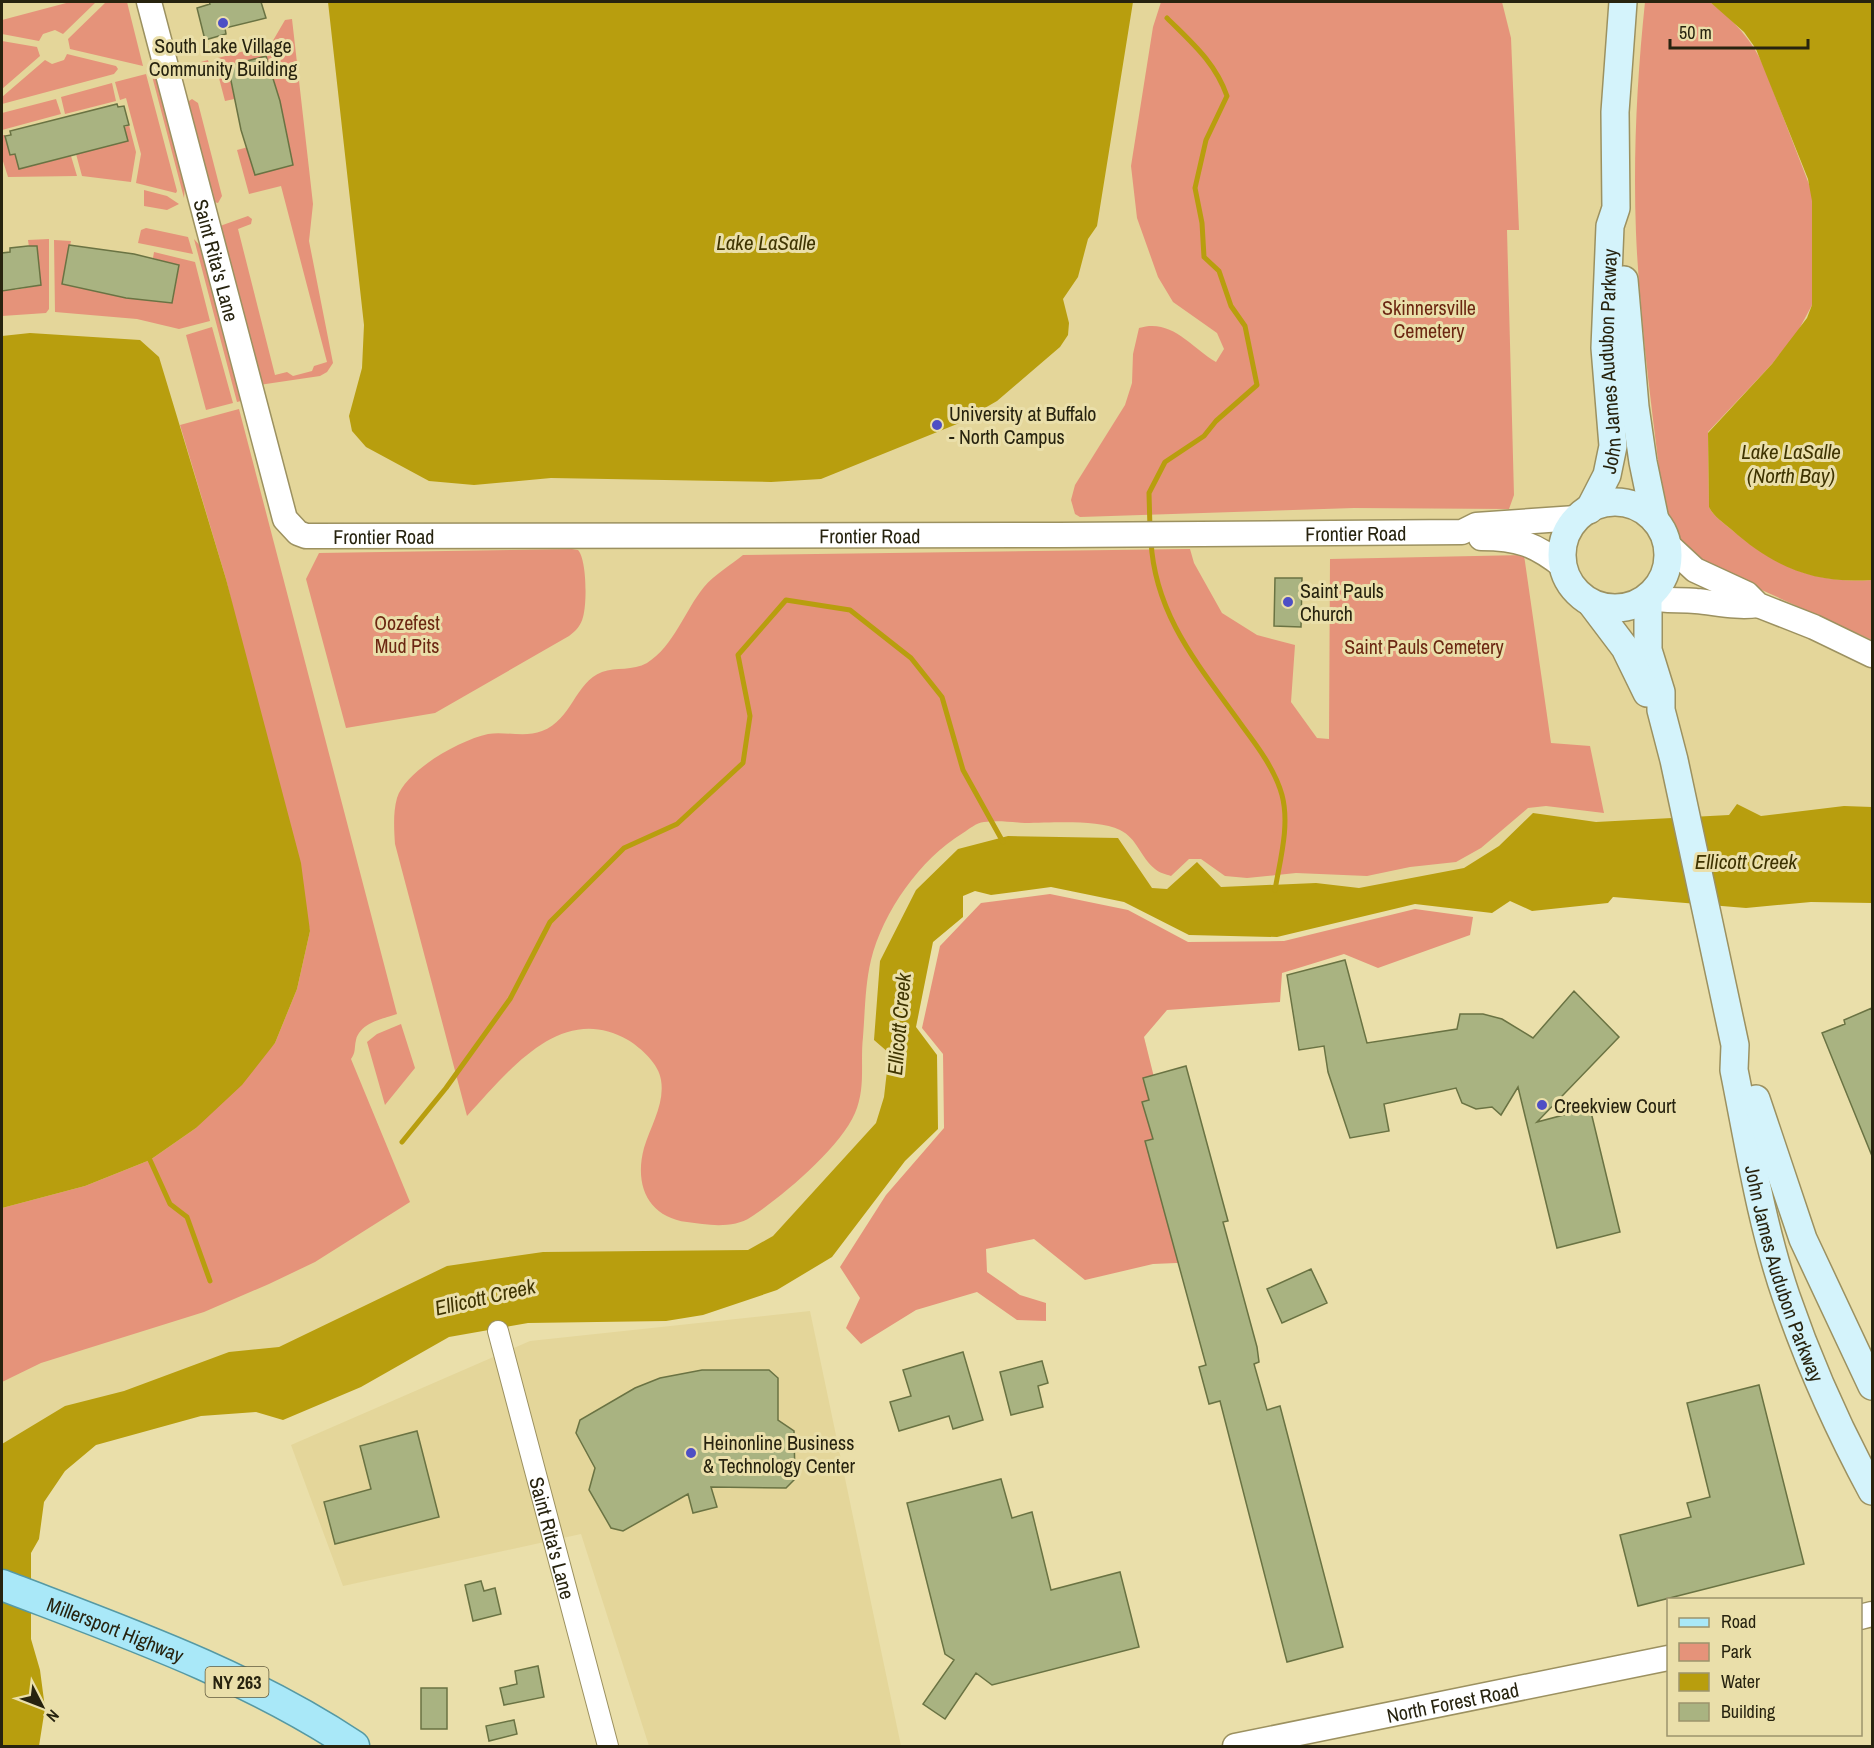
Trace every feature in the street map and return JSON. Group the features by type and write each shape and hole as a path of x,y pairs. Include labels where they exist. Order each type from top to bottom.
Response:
{"main road":[{"name":"John James Audubon Parkway","path":"1582,514 1606,475 1613,446 1605,348 1610,226 1616,208 1616,101 1622,9"},
{"name":"John James Audubon Parkway","path":"1616,208 1622,225 1632,385 1643,462 1655,520"},
{"path":"1619,502 1636,507 1655,520 1667,544 1666,569 1660,583 1648,597 1623,608 1591,603 1571,585 1564,567 1563,543 1582,514 1619,502"},
{"name":"John James Audubon Parkway","path":"1648,597 1646,642 1661,692 1661,710 1674,760 1735,1045 1734,1070 1749,1146 1785,1294 1816,1376 1872,1491"},
{"name":"John James Audubon Parkway","path":"1591,603 1621,643 1649,697 1661,710"},
{"name":"John James Audubon Parkway","path":"1735,1045 1746,1065 1772,1155 1803,1239 1872,1386"},
{"name":"Millersport Highway","path":"2,1585 196,1661 290,1708 354,1746"}],"street":[{"name":"Saint Rita's Lane","path":"149,2 285,519"},
{"name":"Frontier Road","path":"1462,532 1476,525 1582,514"},
{"name":"Frontier Road","path":"285,519 298,533 316,537 1462,532 1475,538 1524,542 1536,546 1564,567"},
{"path":"1667,544 1695,570 1747,594 1758,605 1814,627 1872,655"},
{"path":"1648,597 1664,602 1692,600 1741,608 1758,605"},
{"name":"Saint Rita's Lane","path":"498,1331 608,1746"},
{"name":"North Forest Road","path":"1235,1746 1667,1658"}],"shaded area":[{"name":"University at Buffalo - North Campus","path":"2,2 1872,2 1872,848 1272,909 957,859 907,942 889,1132 777,1263 582,1276 57,1441 2,1503"},
{"path":"810,1311 901,1746 649,1746 581,1534 343,1586 291,1445 530,1341"}],"green space":[{"path":"70,2 96,2 63,34 55,30 43,34 39,41 2,34 2,20"},
{"path":"106,2 127,2 143,66 70,49 68,39"},
{"name":"Skinnersville Cemetery","path":"1161,2 1502,2 1511,38 1519,230 1507,230 1514,495 1509,509 1354,508 1080,517 1075,514 1071,500 1075,485 1125,405 1132,383 1133,354 1139,328 1150,326 1171,330 1216,362 1224,349 1217,333 1173,302 1158,277 1137,218 1131,166 1153,27"},
{"path":"1645,2 1710,2 1741,31 1754,48 1764,67 1812,192 1812,305 1797,333 1772,364 1708,432 1709,507 1719,519 1748,543 1781,563 1814,576 1851,581 1872,580 1872,640 1702,563 1672,536 1665,518 1644,340 1636,233 1636,117"},
{"path":"292,19 313,204 309,241 333,363 327,372 320,376 259,385 220,226 248,216 252,219 251,224 238,229 275,375 287,372 293,376 312,371 314,366 327,362 281,186 249,194 237,150 252,146 247,149 256,174 293,165 288,139 284,139 284,119 270,65 229,75 233,92 239,98 225,101 214,59 271,44 285,20"},
{"path":"2,41 37,47 40,56 2,89"},
{"path":"67,54 116,66 118,69 114,74 2,104 2,97 45,60 52,64 64,60"},
{"path":"208,60 211,72 188,79 181,76 176,69"},
{"path":"146,74 176,193 136,183 141,154 126,98 120,100 115,82"},
{"path":"152,76 157,76 185,185 184,198"},
{"path":"112,83 116,101 65,114 61,97"},
{"path":"56,99 61,114 2,130 2,113"},
{"path":"192,99 198,103 222,196 218,203 214,202 186,103"},
{"path":"129,125 136,152 131,182 82,176 76,154"},
{"path":"2,135 5,135 10,155 15,154 19,169 71,156 77,176 8,177 2,158"},
{"path":"144,190 167,196 179,204 167,210 144,206"},
{"path":"146,228 188,237 193,254 138,243 141,230"},
{"path":"49,239 49,309 46,313 2,316 3,286 14,285 15,290 41,285 37,247 29,247 28,240"},
{"path":"194,239 201,247 241,401 237,402"},
{"path":"54,240 71,241 63,282 125,298 146,295 146,300 172,303 179,266 153,258 154,252 195,262 210,321 179,329 137,319 55,312"},
{"path":"212,327 233,403 206,410 186,335"},
{"path":"239,409 397,1014 372,1022 362,1029 358,1034 351,1059 410,1202 315,1262 269,1284 204,1312 41,1363 2,1382 2,1208 85,1186 150,1160 196,1128 275,1043 297,989 310,931 226,579 180,425"},
{"name":"Saint Pauls Cemetery","path":"1190,549 1194,563 1222,613 1257,635 1295,645 1291,702 1317,738 1329,739 1330,559 1524,555 1551,743 1590,746 1604,813 1546,806 1528,808 1481,848 1456,862 1410,867 1367,876 1296,873 1247,878 1225,876 1201,859 1189,859 1171,876 1150,864 1126,834 1099,824 999,821 975,825 947,844 918,872 905,888 884,924 869,969 860,1094 848,1127 824,1156 794,1184 744,1221 728,1225 711,1225 674,1219 662,1214 647,1197 643,1186 641,1162 661,1098 660,1074 644,1052 628,1040 604,1030 580,1029 558,1035 538,1047 518,1062 467,1116 395,844 394,815 397,798 402,787 422,767 476,737 495,733 529,734 552,726 593,677 602,672 636,667 656,656 672,638 704,587 743,555"},
{"name":"Oozefest Mud Pits","path":"578,550 581,555 586,593 582,620 572,634 435,713 346,728 306,579 319,553"},
{"path":"1050,894 1128,910 1188,942 1284,941 1415,909 1473,917 1470,935 1378,968 1344,954 1282,973 1280,1002 1167,1010 1144,1037 1200,1262 1153,1264 1085,1280 1034,1239 986,1249 987,1272 1020,1295 1046,1303 1046,1321 1017,1320 977,1292 916,1310 861,1344 846,1328 860,1298 840,1267 886,1195 944,1128 943,1054 922,1028 940,946 981,903"},
{"path":"401,1024 415,1068 385,1105 367,1042 377,1034"}],"water":[{"name":"Lake LaSalle","path":"328,2 1133,2 1097,226 1088,239 1078,277 1063,299 1069,323 1068,335 1060,347 997,401 957,424 821,479 771,482 551,478 474,485 429,481 366,447 352,431 349,416 362,368 364,325"},
{"name":"Lake LaSalle (North Bay)","path":"1710,2 1872,2 1872,580 1851,581 1814,576 1780,564 1748,543 1719,519 1709,507 1708,433 1772,364 1807,318 1812,305 1812,201 1808,179 1756,49 1744,32"},
{"path":"30,333 140,340 159,357 226,579 301,863 310,931 297,989 275,1043 242,1085 196,1128 150,1160 85,1186 2,1208 2,336"},
{"name":"Ellicott Creek","path":"1737,804 1761,816 1844,806 1872,807 1872,903 1811,902 1746,908 1613,897 1608,903 1532,911 1510,901 1492,913 1415,904 1277,937 1189,935 1124,902 1051,887 991,895 975,891 963,896 963,917 933,942 916,1027 937,1055 938,1129 905,1161 832,1257 777,1290 703,1315 666,1321 528,1323 449,1337 361,1387 283,1420 256,1412 201,1416 96,1445 65,1471 44,1502 39,1539 31,1553 31,1639 40,1670 45,1708 39,1746 2,1746 2,1444 65,1406 124,1391 229,1352 279,1347 447,1266 543,1252 748,1250 773,1236 876,1123 884,1097 889,1053 874,1040 880,961 916,890 958,849 1008,836 1118,838 1152,888 1167,889 1197,862 1221,887 1316,883 1359,888 1464,868 1499,846 1533,813 1596,822 1729,815"}],"building":[{"name":"South Lake Village Community Building","path":"209,2 261,2 266,18 225,28 226,34 205,40 197,8 210,4"},
{"path":"266,56 280,101 293,165 255,175 241,130 228,66"},
{"path":"117,104 118,107 124,106 129,125 124,126 128,141 19,169 15,154 10,155 5,136 11,135 10,131"},
{"path":"69,245 134,254 179,265 172,303 126,298 62,284"},
{"path":"37,246 41,285 2,291 2,253 10,252 10,248"},
{"name":"Saint Pauls Church","path":"1275,578 1302,578 1301,627 1274,626"},
{"name":"Creekview Court","path":"1345,960 1367,1043 1457,1029 1460,1014 1483,1014 1502,1019 1533,1038 1574,991 1619,1037 1537,1122 1590,1108 1620,1232 1557,1248 1518,1087 1501,1115 1492,1107 1476,1109 1462,1103 1456,1088 1384,1104 1389,1131 1350,1138 1328,1072 1324,1046 1299,1050 1287,975"},
{"path":"1872,1008 1872,1156 1822,1033 1845,1024 1844,1020"},
{"path":"1186,1066 1228,1221 1223,1222 1257,1347 1259,1362 1254,1364 1267,1410 1280,1406 1343,1647 1287,1662 1220,1401 1209,1404 1199,1367 1206,1365 1145,1141 1153,1139 1142,1102 1149,1100 1143,1078"},
{"path":"1311,1269 1327,1303 1282,1323 1267,1289"},
{"path":"963,1352 983,1420 953,1429 949,1416 899,1431 890,1402 911,1396 903,1370"},
{"path":"1042,1361 1048,1383 1038,1386 1043,1407 1011,1415 1000,1372"},
{"name":"Heinonline Business & Technology Center","path":"702,1370 769,1370 778,1378 778,1420 794,1431 795,1479 786,1488 711,1487 717,1507 693,1513 688,1494 623,1531 611,1528 589,1490 595,1468 576,1433 580,1420 635,1388 660,1378"},
{"path":"1759,1385 1804,1564 1638,1606 1620,1535 1691,1517 1687,1503 1710,1497 1687,1403"},
{"path":"417,1431 439,1517 335,1544 324,1502 371,1489 360,1446"},
{"path":"1001,1479 1012,1518 1032,1512 1051,1590 1120,1572 1139,1647 992,1685 976,1673 945,1719 923,1704 954,1660 945,1654 907,1503"},
{"path":"481,1581 484,1591 495,1588 501,1614 473,1621 465,1585"},
{"path":"538,1666 544,1697 504,1705 500,1688 517,1684 515,1671"},
{"path":"421,1688 447,1688 447,1729 421,1729"},
{"path":"514,1720 517,1734 489,1741 486,1726"}],"waterway":[{"path":"1150,529 1149,493 1165,462 1204,436 1216,421 1257,385 1245,326 1231,306 1219,271 1204,257 1202,223 1195,188 1206,140 1227,96 1209,63 1167,18"},
{"path":"1151,541 1154,568 1171,618 1196,662 1266,759 1279,786 1284,806 1285,830 1275,890"},
{"path":"402,1142 446,1088 510,999 550,922 624,848 677,824 743,763 750,716 738,655 786,600 850,610 911,658 942,697 963,770 1003,842"},
{"path":"150,1160 170,1204 187,1217 210,1281"}],"place":[{"name":"South Lake Village Community Building","path":"223,23"},
{"name":"University at Buffalo - North Campus","path":"937,425"},
{"name":"Saint Pauls Church","path":"1288,602"},
{"name":"Creekview Court","path":"1542,1105"},
{"name":"Heinonline Business & Technology Center","path":"691,1453"}]}
